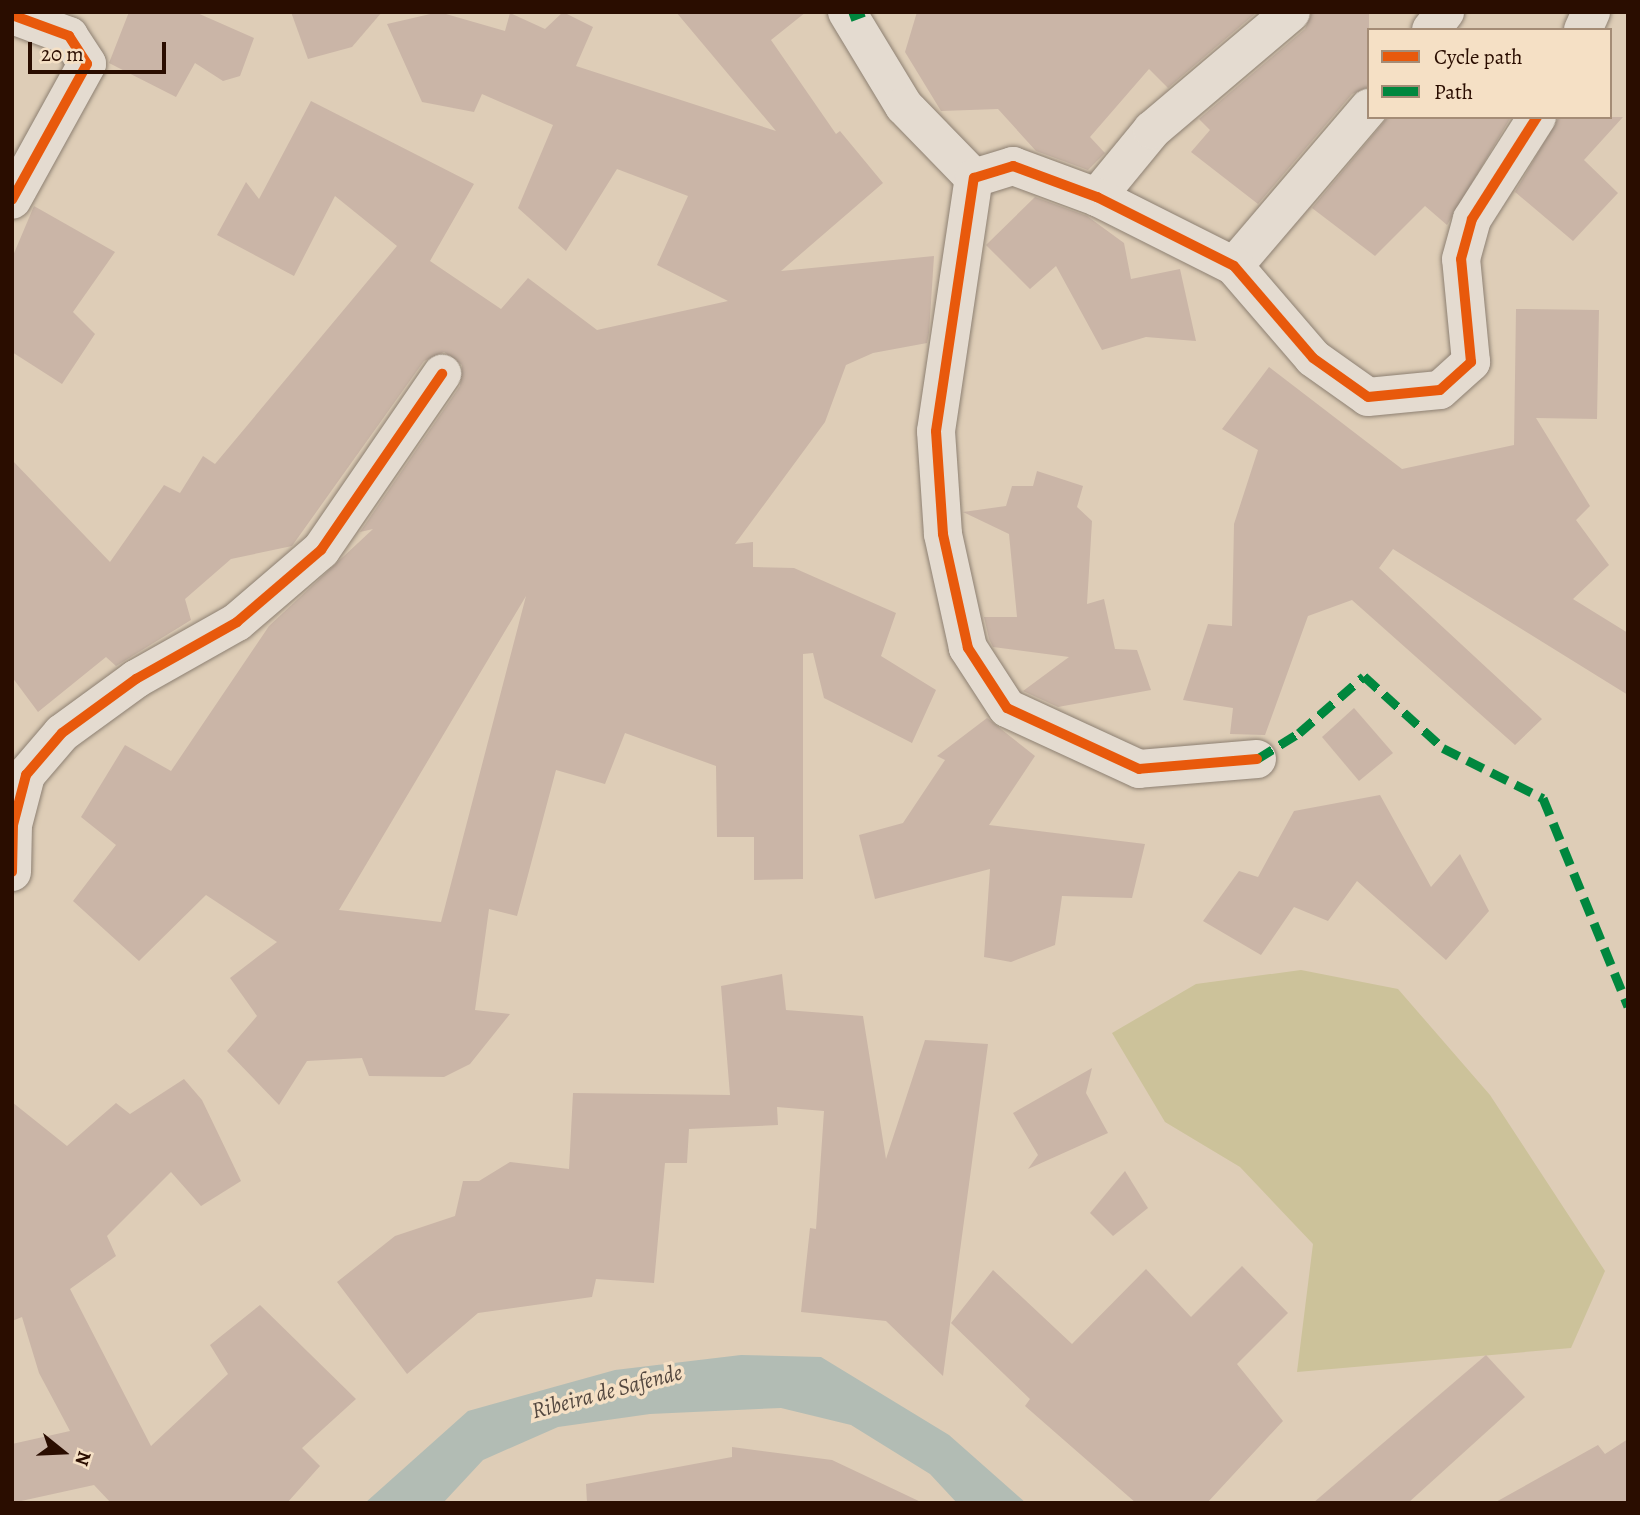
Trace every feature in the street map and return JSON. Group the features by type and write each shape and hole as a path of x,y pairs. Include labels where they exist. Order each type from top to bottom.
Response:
{"street":[{"path":"847,12 904,106 974,178"},
{"path":"1097,197 1152,130 1291,12"},
{"path":"1433,28 1445,12"},
{"path":"1584,28 1591,12"},
{"path":"12,15 69,36 87,64 12,200"},
{"path":"1234,266 1367,109"},
{"path":"974,178 1013,166 1097,197 1234,266 1313,358 1368,397 1440,390 1471,362 1461,259 1472,219 1536,119"},
{"path":"974,178 936,431 943,534 968,648 1007,708 1139,769 1257,759"},
{"path":"12,873 13,825 26,775 55,741 136,679 237,622 321,550 442,374"}],"shaded area":[{"path":"1301,970 1398,989 1490,1095 1605,1271 1571,1348 1297,1372 1313,1244 1240,1167 1165,1122 1112,1033 1196,984"}],"water":[{"name":"Ribeira de Safende","path":"741,1355 821,1357 949,1435 1026,1503 957,1503 930,1474 851,1425 781,1408 650,1414 558,1427 483,1460 443,1503 365,1503 468,1411 615,1370"}],"building":[{"path":"129,12 195,12 254,38 240,76 223,81 195,63 176,97 109,63"},
{"path":"291,12 382,12 352,47 308,59"},
{"path":"439,12 505,31 510,13 545,29 563,12 593,27 576,66 776,131 676,12 806,12 771,40 836,134 840,131 883,183 781,271 934,256 929,333 927,343 873,353 846,365 825,422 735,544 753,542 753,567 794,568 896,613 881,656 936,690 912,743 824,698 813,653 803,654 803,879 754,880 754,837 717,837 716,766 625,733 605,784 556,770 517,916 489,909 475,1010 510,1014 470,1064 444,1077 369,1076 362,1058 307,1061 279,1105 227,1051 257,1016 230,978 277,942 206,895 139,961 73,901 116,845 81,817 125,745 171,771 269,626 373,529 360,532 460,386 462,365 444,352 424,361 292,546 231,559 185,599 191,620 116,666 106,657 38,712 12,677 12,460 110,562 164,485 180,493 203,456 215,464 397,246 335,196 294,276 217,235 246,182 259,199 311,101 474,184 430,261 501,309 528,278 597,330 728,301 657,265 688,196 617,169 566,251 518,208 553,125 482,94 474,112 422,102 387,24","holes":["526,596 441,922 339,910"]},
{"path":"917,12 1257,12 1168,88 1149,69 1090,137 1105,153 1088,170 1036,151 998,109 941,111 905,52"},
{"path":"1312,12 1369,12 1367,88 1352,94 1258,204 1191,152 1210,130 1199,119 1305,29"},
{"path":"1623,117 1584,160 1618,193 1573,241 1515,192 1558,119"},
{"path":"1386,119 1510,119 1447,225 1425,206 1375,256 1312,208"},
{"path":"1035,197 1087,216 1124,243 1131,279 1180,269 1196,341 1146,337 1102,350 1056,266 1030,289 986,245"},
{"path":"34,206 115,252 73,312 95,334 62,384 12,352 12,258"},
{"path":"1516,309 1599,310 1597,419 1536,418 1590,506 1576,520 1609,565 1573,599 1628,633 1628,695 1393,549 1379,568 1542,719 1515,745 1352,600 1308,616 1265,735 1230,734 1233,708 1183,700 1208,624 1232,626 1234,524 1258,450 1222,429 1269,367 1402,469 1514,445"},
{"path":"1037,471 1083,486 1077,507 1092,521 1087,604 1104,599 1115,649 1137,650 1151,690 1058,707 1023,691 1069,657 993,647 984,617 1017,617 1009,534 963,512 1006,506 1012,486 1033,486"},
{"path":"1354,708 1393,753 1359,781 1322,737"},
{"path":"987,718 1035,756 989,825 1145,844 1132,898 1062,896 1055,945 1011,962 984,957 990,869 875,899 859,835 903,823 945,760 937,756"},
{"path":"1380,795 1431,887 1460,854 1489,911 1446,960 1357,881 1328,921 1294,907 1261,955 1203,921 1239,871 1258,877 1294,811"},
{"path":"782,974 786,1010 863,1016 886,1159 925,1040 988,1044 943,1376 886,1321 801,1312 810,1228 816,1229 824,1111 777,1107 778,1125 689,1129 687,1163 665,1163 654,1283 596,1279 592,1297 478,1313 407,1374 337,1282 395,1236 455,1216 463,1181 479,1181 510,1162 569,1169 573,1093 730,1095 721,986"},
{"path":"1092,1068 1086,1093 1108,1133 1028,1169 1038,1155 1013,1113"},
{"path":"184,1079 202,1100 241,1181 201,1206 171,1172 107,1236 116,1256 70,1289 151,1446 228,1374 210,1345 260,1305 356,1399 302,1448 320,1466 287,1503 111,1503 94,1485 12,1503 12,1444 70,1431 39,1373 22,1317 12,1321 12,1102 67,1146 116,1103 130,1114"},
{"path":"1125,1171 1148,1208 1113,1236 1090,1213"},
{"path":"1242,1266 1288,1313 1237,1364 1283,1421 1207,1503 1136,1503 1025,1406 1030,1399 951,1323 993,1270 1072,1344 1146,1269 1191,1317"},
{"path":"1486,1355 1525,1397 1408,1503 1313,1503"},
{"path":"1628,1439 1628,1503 1494,1503 1598,1445 1605,1454"},
{"path":"732,1447 832,1460 923,1503 587,1503 586,1484 732,1457"}],"marked path":[{"path":"850,17 864,12"},
{"path":"1257,759 1299,733 1364,676 1443,748 1543,798 1628,1006"}],"cycle path":[{"path":"12,15 69,36 87,64 12,200"},
{"path":"1257,759 1139,769 1007,708 968,648 943,534 936,431 974,178 1013,166 1097,197 1234,266 1313,358 1368,397 1440,390 1471,362 1461,259 1472,219 1536,119"},
{"path":"12,872 13,825 26,775 62,733 136,679 237,622 321,550 442,374"}]}
